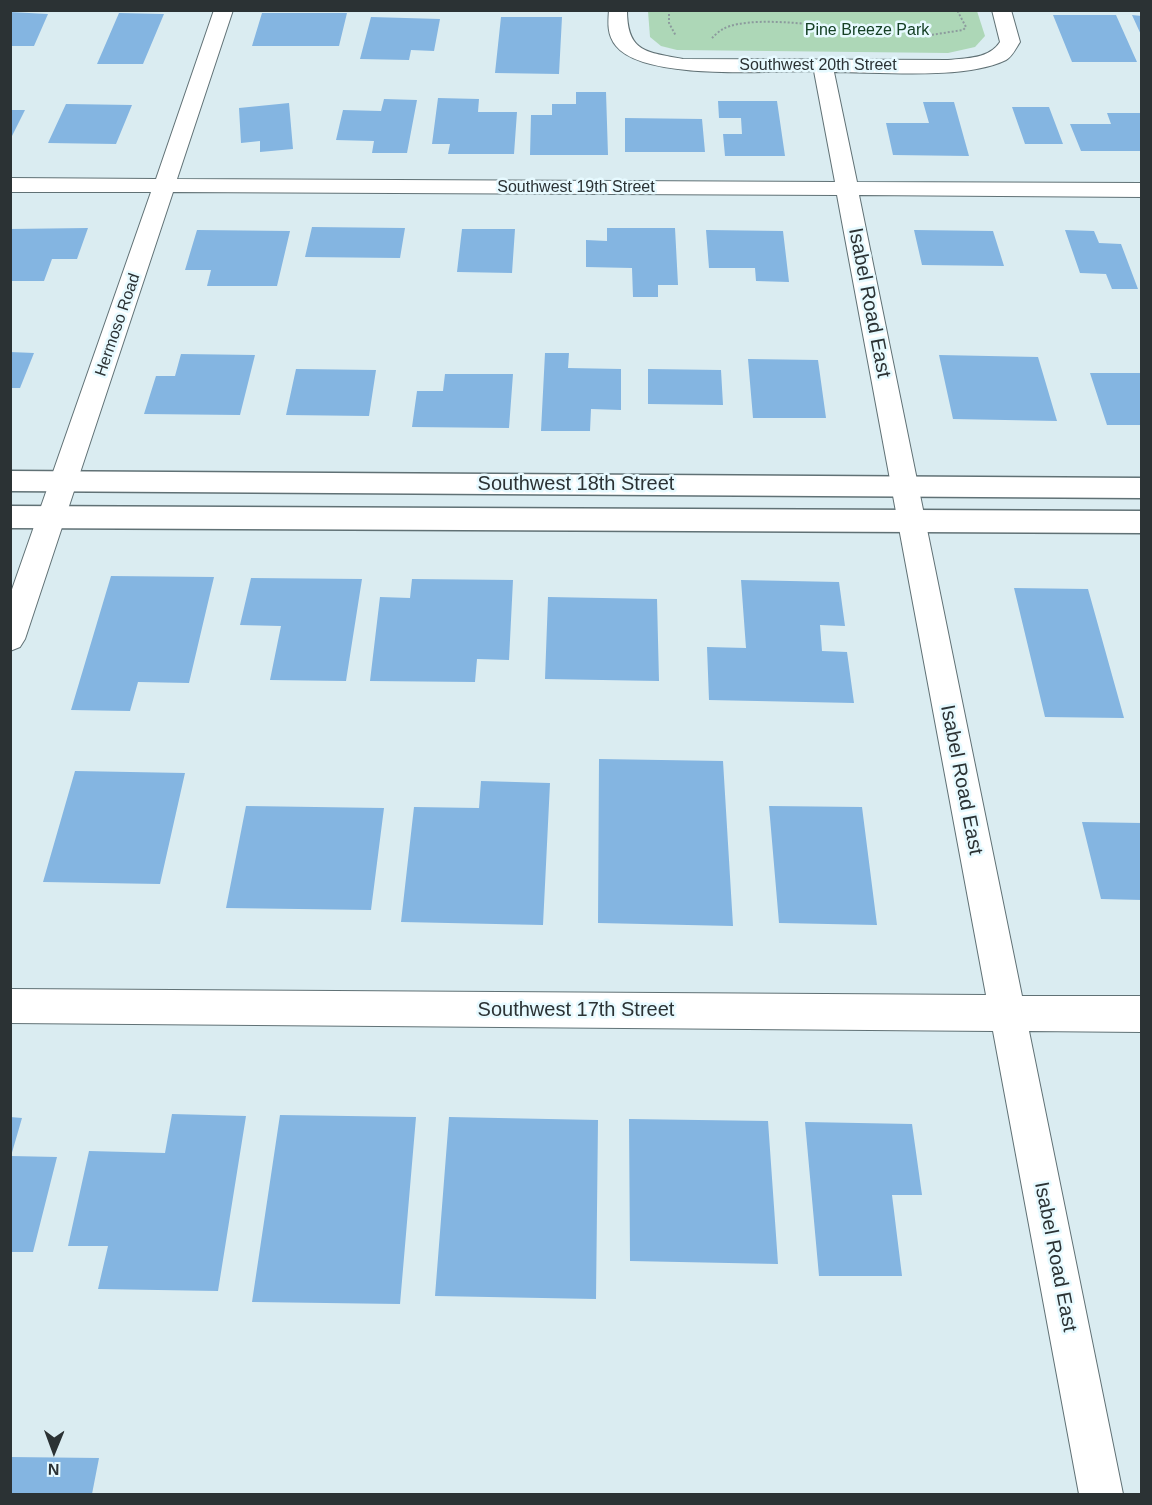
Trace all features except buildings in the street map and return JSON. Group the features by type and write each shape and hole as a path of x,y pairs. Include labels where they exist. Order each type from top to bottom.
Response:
{"main road":[{"name":"Southwest 18th Street","path":"10,481 1142,488"},
{"name":"Southwest 18th Street","path":"10,518 911,519 1142,522"}],"street":[{"name":"Hermoso Road","path":"10,639 224,10"},
{"name":"Southwest 20th Street","path":"618,10 619,36 630,49 653,59 683,65 823,66 948,66 980,62 1001,55 1010,42 1001,10"},
{"name":"Isabel Road East","path":"823,66 1101,1494"},
{"name":"Southwest 19th Street","path":"10,185 1142,190"},
{"name":"Southwest 17th Street","path":"10,1006 1142,1014"}],"path":[{"path":"669,10 671,31 684,41"},
{"path":"923,36 963,30 966,27 957,10"},
{"path":"708,42 719,29 735,24 789,24 912,37"}],"green space":[{"name":"Pine Breeze Park","path":"648,11 977,11 985,36 975,47 948,53 677,50 661,46 650,37"}]}
